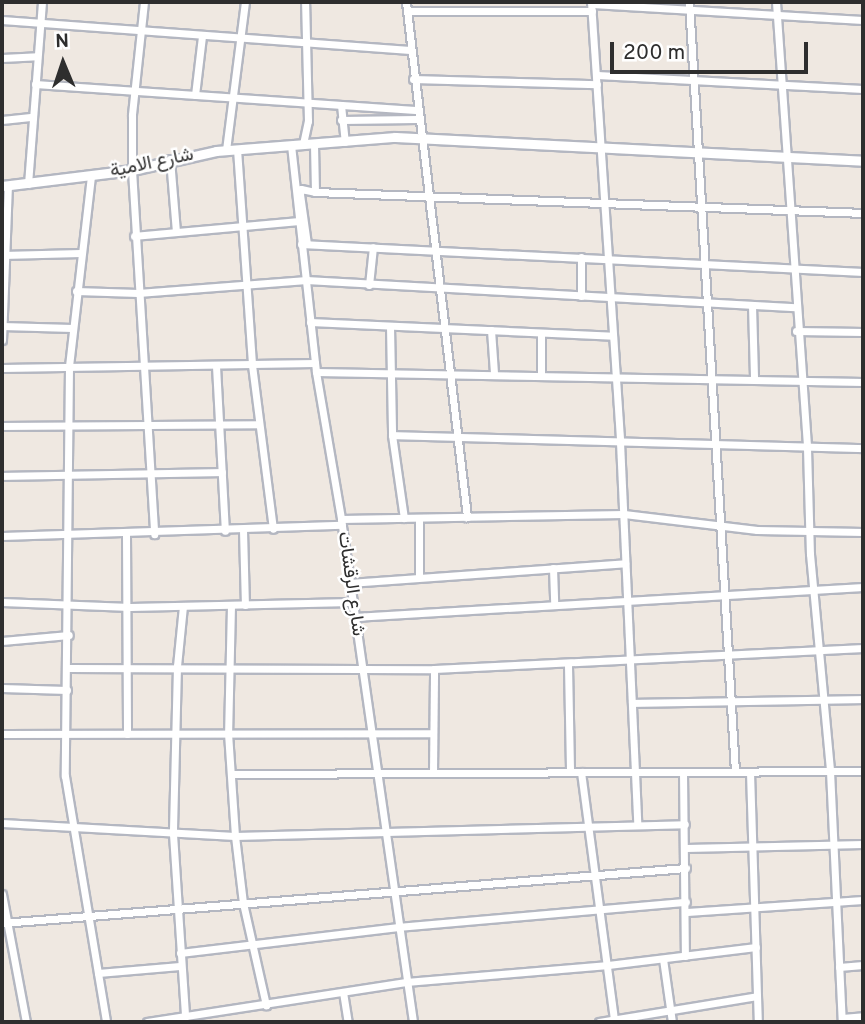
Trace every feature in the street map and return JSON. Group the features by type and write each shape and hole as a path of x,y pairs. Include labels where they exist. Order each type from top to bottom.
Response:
{"street":[{"path":"29,184 42,2"},
{"path":"144,2 134,91 132,170 145,425 154,534"},
{"path":"245,2 232,97 232,149 241,225 251,365 273,529"},
{"path":"303,144 307,102 304,2"},
{"path":"405,2 408,11 415,110 421,139 467,517"},
{"path":"776,2 799,378 807,448 808,530 830,771 842,1020 863,1016"},
{"path":"408,11 689,5 777,15 863,20"},
{"path":"689,5 702,264 723,526 724,595 731,656 735,771"},
{"path":"592,6 624,514 637,823"},
{"path":"2,20 305,46 410,50"},
{"path":"195,95 202,36"},
{"path":"2,58 37,56"},
{"path":"597,75 863,89"},
{"path":"413,79 597,84"},
{"path":"35,85 415,110"},
{"path":"341,105 345,142"},
{"path":"2,120 33,117"},
{"path":"341,120 417,119"},
{"path":"392,120 395,137"},
{"name":"شارع الامية","path":"5,186 132,170 170,159 232,149 395,137 863,161"},
{"path":"313,144 315,192"},
{"name":"شارع الرقشات","path":"291,145 316,372 341,522 413,1022"},
{"path":"170,159 176,232"},
{"path":"91,176 69,367 69,635 65,776 106,1022"},
{"path":"2,340 5,186"},
{"path":"863,213 315,192 301,189 304,244 863,272"},
{"path":"135,236 298,221"},
{"path":"369,285 373,247"},
{"path":"2,255 81,253"},
{"path":"581,257 581,296"},
{"path":"76,291 138,293 306,280 439,290 610,296 795,307"},
{"path":"752,305 754,377"},
{"path":"310,322 613,337"},
{"path":"2,326 72,328"},
{"path":"390,326 393,435 404,518"},
{"path":"491,330 494,373"},
{"path":"796,331 863,332"},
{"path":"541,333 541,374"},
{"path":"2,368 315,363"},
{"path":"216,366 225,531"},
{"path":"316,372 710,376 863,382"},
{"path":"2,426 258,424"},
{"path":"393,435 863,449"},
{"path":"2,476 222,472"},
{"path":"2,536 127,535 273,529 404,518 624,514 723,526 863,532"},
{"path":"419,518 419,577"},
{"path":"243,530 245,605"},
{"path":"127,535 130,607 127,734"},
{"path":"349,583 625,563"},
{"path":"552,568 554,605"},
{"path":"354,617 863,587"},
{"path":"2,602 130,607 352,602"},
{"path":"230,605 228,733 235,836 251,947 266,1005"},
{"path":"183,606 177,666 173,834 185,1017"},
{"path":"2,641 69,635"},
{"path":"68,668 177,666 434,669 568,665 863,648"},
{"path":"568,665 570,772"},
{"path":"433,772 434,669"},
{"path":"2,688 67,690"},
{"path":"632,703 863,699"},
{"path":"2,734 433,733"},
{"path":"231,774 377,771 863,771"},
{"path":"581,772 602,908 614,1019"},
{"path":"683,772 687,902 685,956"},
{"path":"750,772 758,1022"},
{"path":"2,823 235,836 587,824 685,824"},
{"path":"685,848 863,844"},
{"path":"5,922 686,868"},
{"path":"2,894 5,922 26,1022"},
{"path":"687,912 863,900"},
{"path":"180,953 251,947 398,927 687,902"},
{"path":"147,1022 227,1012 406,982 607,965 756,947"},
{"path":"663,959 672,1022"},
{"path":"839,967 863,965"},
{"path":"98,973 180,966"},
{"path":"343,992 348,1022"},
{"path":"599,1022 641,1019 670,1011 757,996"},
{"path":"227,1012 230,1022"}]}
